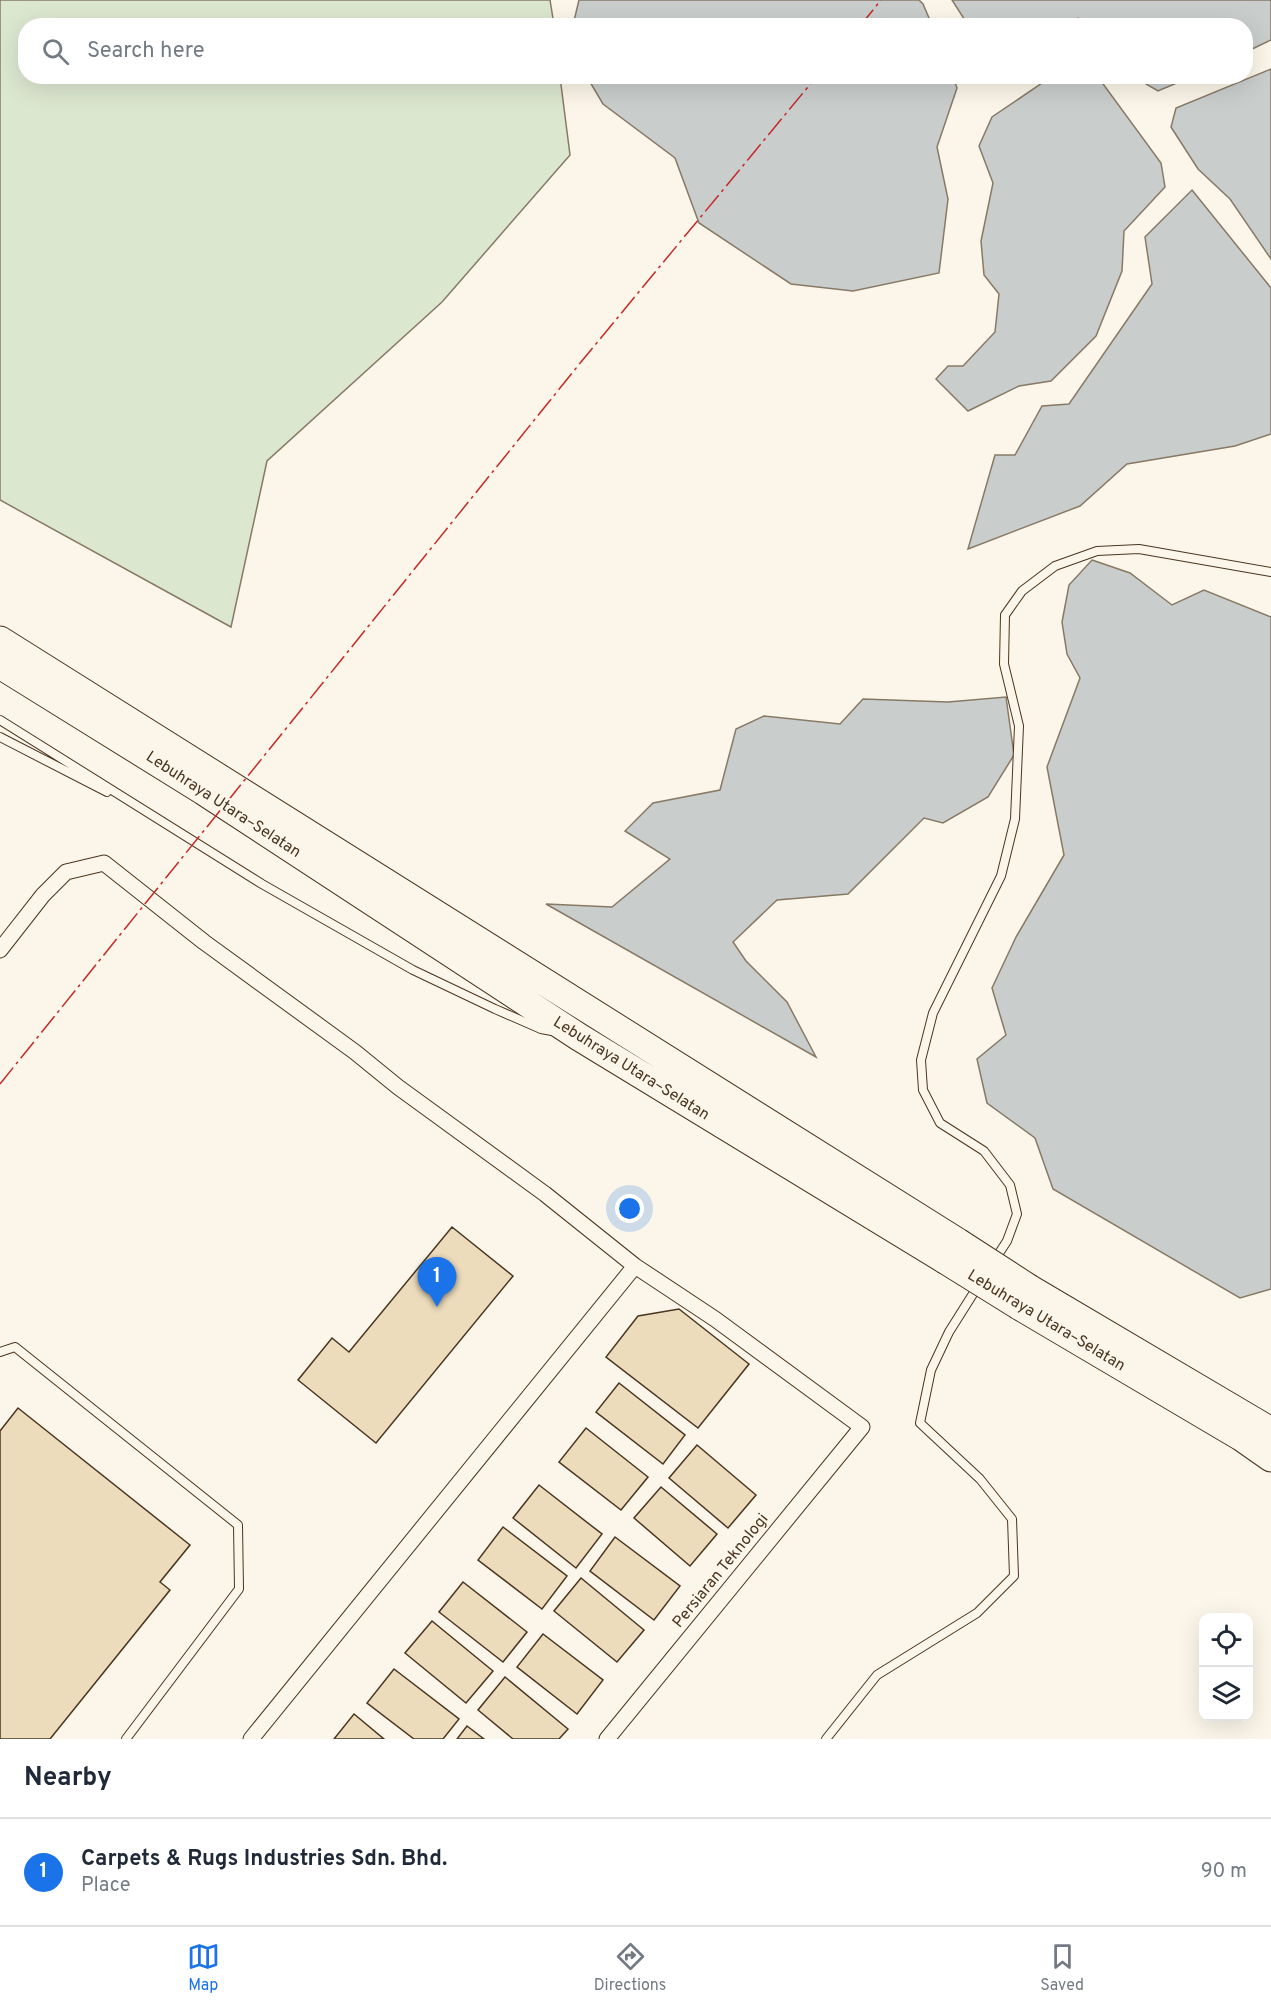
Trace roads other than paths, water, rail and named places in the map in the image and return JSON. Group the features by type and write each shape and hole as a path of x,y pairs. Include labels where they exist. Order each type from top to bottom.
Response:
{"highway":[{"name":"Lebuhraya Utara–Selatan","path":"0,640 1271,1458"},
{"name":"Lebuhraya Utara–Selatan","path":"0,665 202,791 579,1037 951,1251"},
{"name":"Lebuhraya Utara–Selatan","path":"1024,1297 1271,1431"}],"street":[{"path":"0,950 43,895 66,872 104,863 204,942 356,1052 398,1087 545,1194 635,1266 251,1739"},
{"name":"Persiaran Teknologi","path":"607,1739 862,1427 715,1318 635,1266"}],"lane":[{"path":"990,1268 1007,1240 1017,1214 1011,1185 984,1151 940,1123 923,1090 921,1060 933,1013 1001,876 1015,819 1019,726 1004,664 1005,615 1022,591 1055,566 1097,551 1139,549 1271,572"},
{"path":"0,720 262,884 413,970 541,1029 579,1037"},
{"path":"0,737 159,819"},
{"path":"826,1739 877,1675 977,1613 1014,1576 1012,1519 980,1479 920,1423 931,1370 949,1332 984,1277"},
{"path":"0,1352 15,1347 238,1525 239,1589 126,1739"}],"place":[{"name":"Carpets & Rugs Industries Sdn. Bhd.","path":"437,1307"}]}
